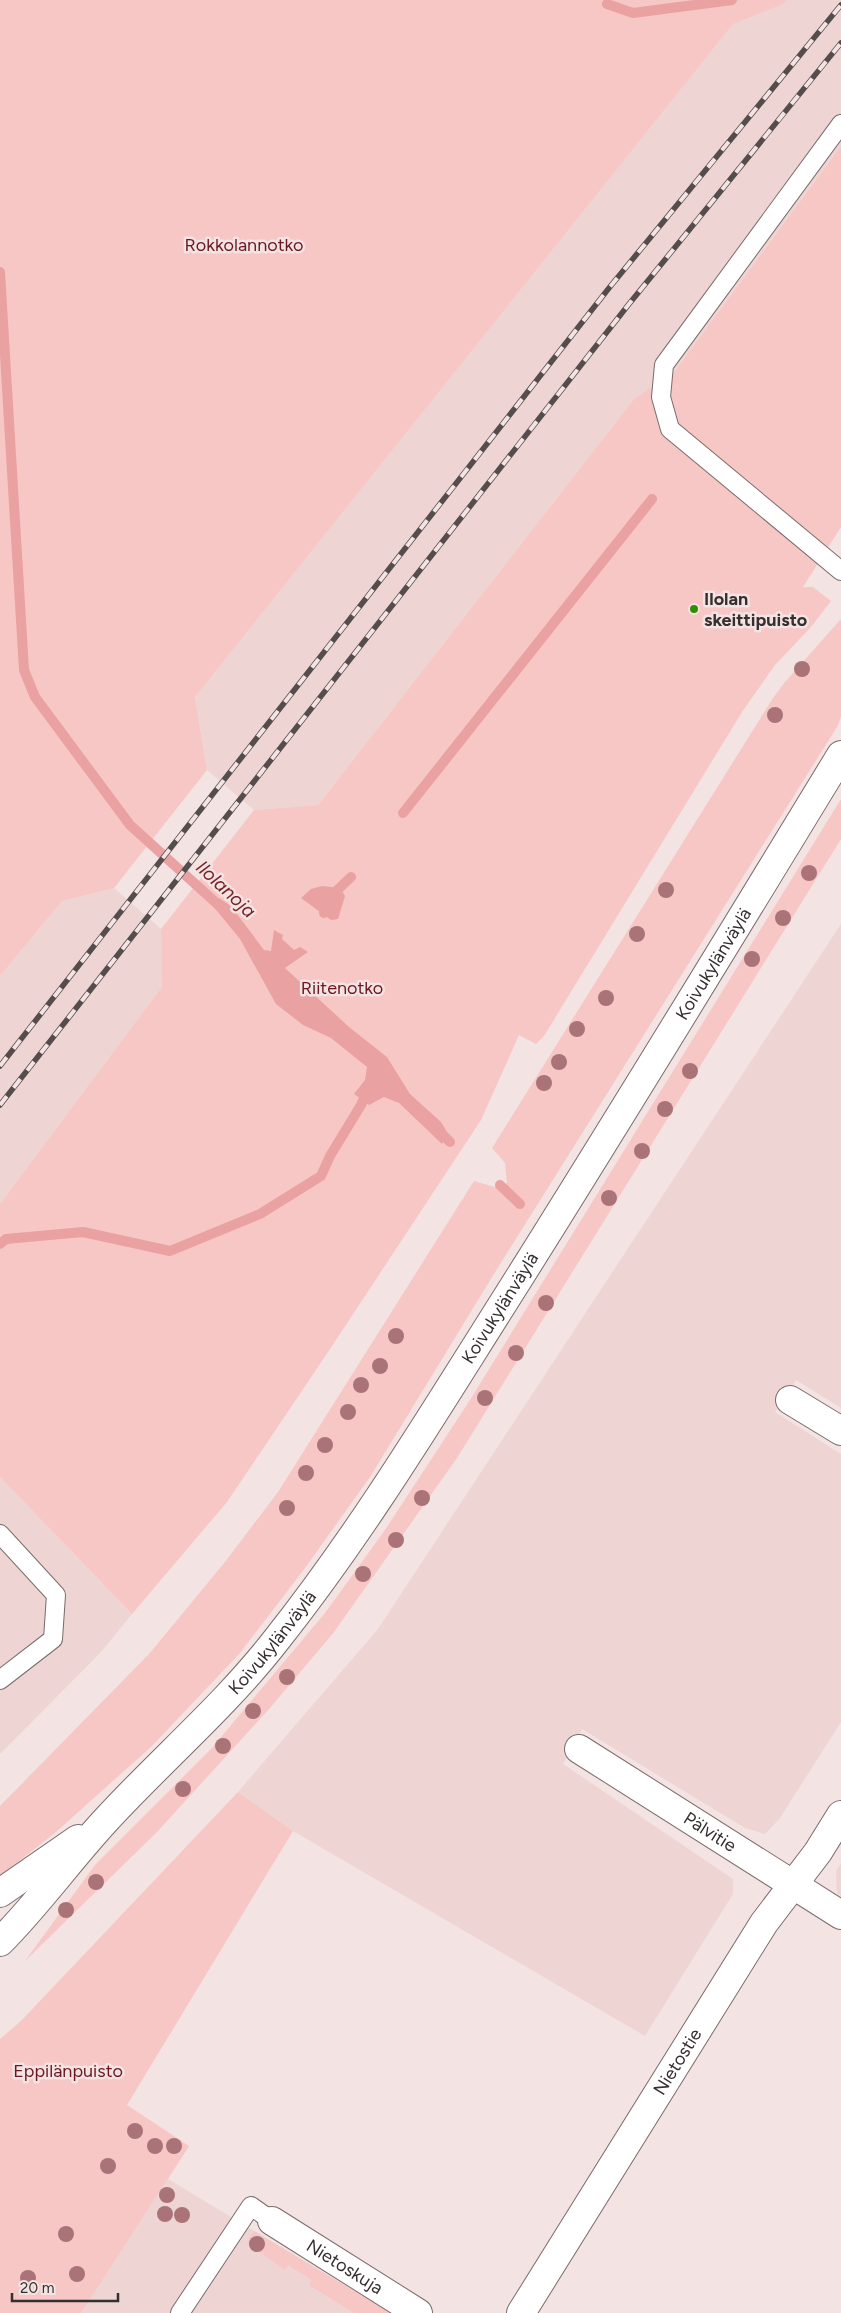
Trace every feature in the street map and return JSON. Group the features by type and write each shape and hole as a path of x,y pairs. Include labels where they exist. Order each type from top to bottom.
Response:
{"main road":[{"name":"Koivukylänväylä","path":"0,1942 22,1920 106,1820 203,1723 275,1643 378,1501 586,1172 841,755"},
{"path":"790,1400 841,1431"},
{"name":"Pälvitie","path":"579,1750 841,1916"},
{"name":"Nietostie","path":"521,2313 764,1923 793,1887 841,1816"},
{"name":"Koivukylänväylä","path":"0,1893 106,1820"},
{"name":"Nietoskuja","path":"272,2221 418,2313"}],"lane":[{"path":"841,124 664,366 661,397 670,429 841,572"},
{"path":"0,1534 56,1595 53,1639 0,1680"},
{"path":"180,2313 250,2206 272,2221"}],"shaded area":[{"path":"752,0 841,0 841,146 675,371 634,399 318,805 254,810 207,770 195,697"},
{"path":"322,886 340,888 345,896 338,919 331,920 301,898 311,889"},
{"path":"114,888 161,929 163,987 0,1204 0,976 62,901"},
{"path":"219,898 231,906 264,950 271,951 274,930 283,935 282,939 294,950 300,947 308,952 285,968 349,1027 387,1057 410,1094 441,1122 447,1132 442,1144 399,1103 384,1097 369,1105 354,1094 365,1080 367,1067 331,1038 303,1025 276,1004 240,939 213,906"},
{"path":"841,924 841,1408 796,1380 775,1412 841,1454 841,1722 780,1818 765,1834 745,1828 582,1729 563,1764 733,1879 733,1894 645,2036 293,1831 238,1792 378,1629"},
{"path":"0,1477 132,1614 101,1652 0,1754"},
{"path":"841,1863 841,1896 837,1893 836,1871"},
{"path":"189,2146 168,2179 391,2313 0,2313 0,2301"}],"green space":[{"name":"Rokkolannotko","path":"0,0 787,0 783,4 733,24 195,697 207,770 114,888 62,901 0,976"},
{"name":"Riitenotko","path":"841,146 841,527 803,587 813,587 831,601 811,627 775,665 742,712 544,1036 536,1044 519,1035 481,1120 227,1502 132,1614 0,1477 0,1204 162,987 161,929 254,810 318,805 634,399 675,371"},
{"path":"841,619 841,717 837,727 497,1269 370,1477 305,1568 240,1653 152,1746 56,1832 0,1876 0,1806 149,1654 225,1562 278,1492 474,1181 498,1188 507,1183 505,1163 492,1148 773,698"},
{"path":"841,799 841,839 457,1458 334,1632 270,1708 157,1832 25,1961 95,1865 211,1749 325,1613 385,1530 470,1400"},
{"name":"Eppilänpuisto","path":"238,1792 293,1831 127,2105 189,2146 81,2313 0,2313 0,2039 21,2021"},
{"path":"254,2231 391,2313 354,2313 309,2285 312,2280 288,2265 285,2270 248,2244 249,2238"}],"waterway":[{"path":"607,4 633,13 732,0"},
{"name":"Ilolanoja","path":"0,272 24,670 35,697 130,825 224,910"},
{"path":"403,813 652,499"},
{"path":"324,913 328,899 351,877"},
{"name":"Ilolanoja","path":"0,1244 6,1239 83,1232 170,1251 260,1214 321,1176 330,1156 361,1105 369,1088"},
{"path":"437,1129 450,1142"},
{"path":"500,1185 520,1204"}],"railway":[{"path":"0,1066 609,288 841,5"},
{"path":"0,1105 629,304 841,43"}],"place":[{"name":"Ilolan skeittipuisto","path":"694,609"}]}
